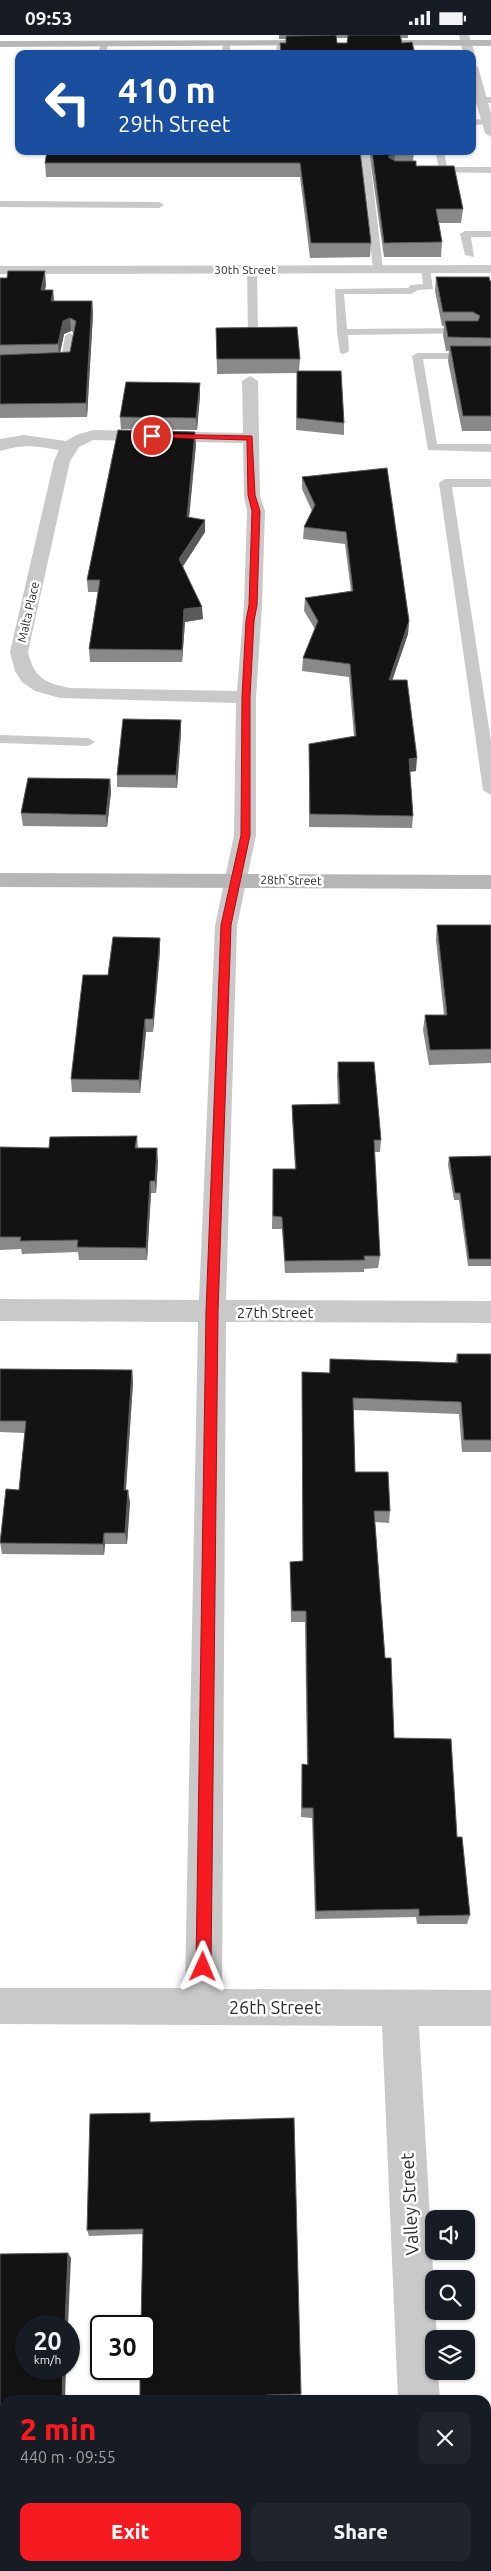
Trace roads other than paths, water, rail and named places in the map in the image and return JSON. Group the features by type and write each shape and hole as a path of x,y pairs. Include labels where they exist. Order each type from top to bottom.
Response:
{"street":[{"path":"0,44 103,49 222,44 280,49 332,43"},
{"path":"359,43 405,48 491,43"},
{"path":"476,78 483,96 490,127"},
{"name":"30th Street","path":"0,270 491,269"},
{"path":"203,2007 212,1312 226,925 238,879 245,835 246,697 250,621 253,605 256,511 252,495 250,381"},
{"path":"0,445 2,443 24,440 69,446 83,437 93,435 250,438"},
{"name":"Malta Place","path":"69,446 62,461 18,652 20,665 28,677 37,686 70,694 246,697"},
{"name":"28th Street","path":"0,880 238,879 491,882"},
{"name":"27th Street","path":"0,1310 491,1312"},
{"name":"26th Street","path":"0,2006 491,2008"},
{"name":"Valley Street","path":"400,2008 419,2395"}],"lane":[{"path":"476,123 490,127"},
{"path":"364,155 378,269"},
{"path":"439,155 438,170 491,170"},
{"path":"0,204 159,205"},
{"path":"470,255 465,234 491,234"},
{"path":"252,269 253,335"},
{"path":"344,351 339,291 411,291 415,287 429,287 426,269"},
{"path":"342,332 472,331"},
{"path":"0,364 66,363 70,336"},
{"path":"491,356 417,356 432,447 491,447"},
{"path":"491,483 444,483 491,790"},
{"path":"0,739 88,742"}]}
